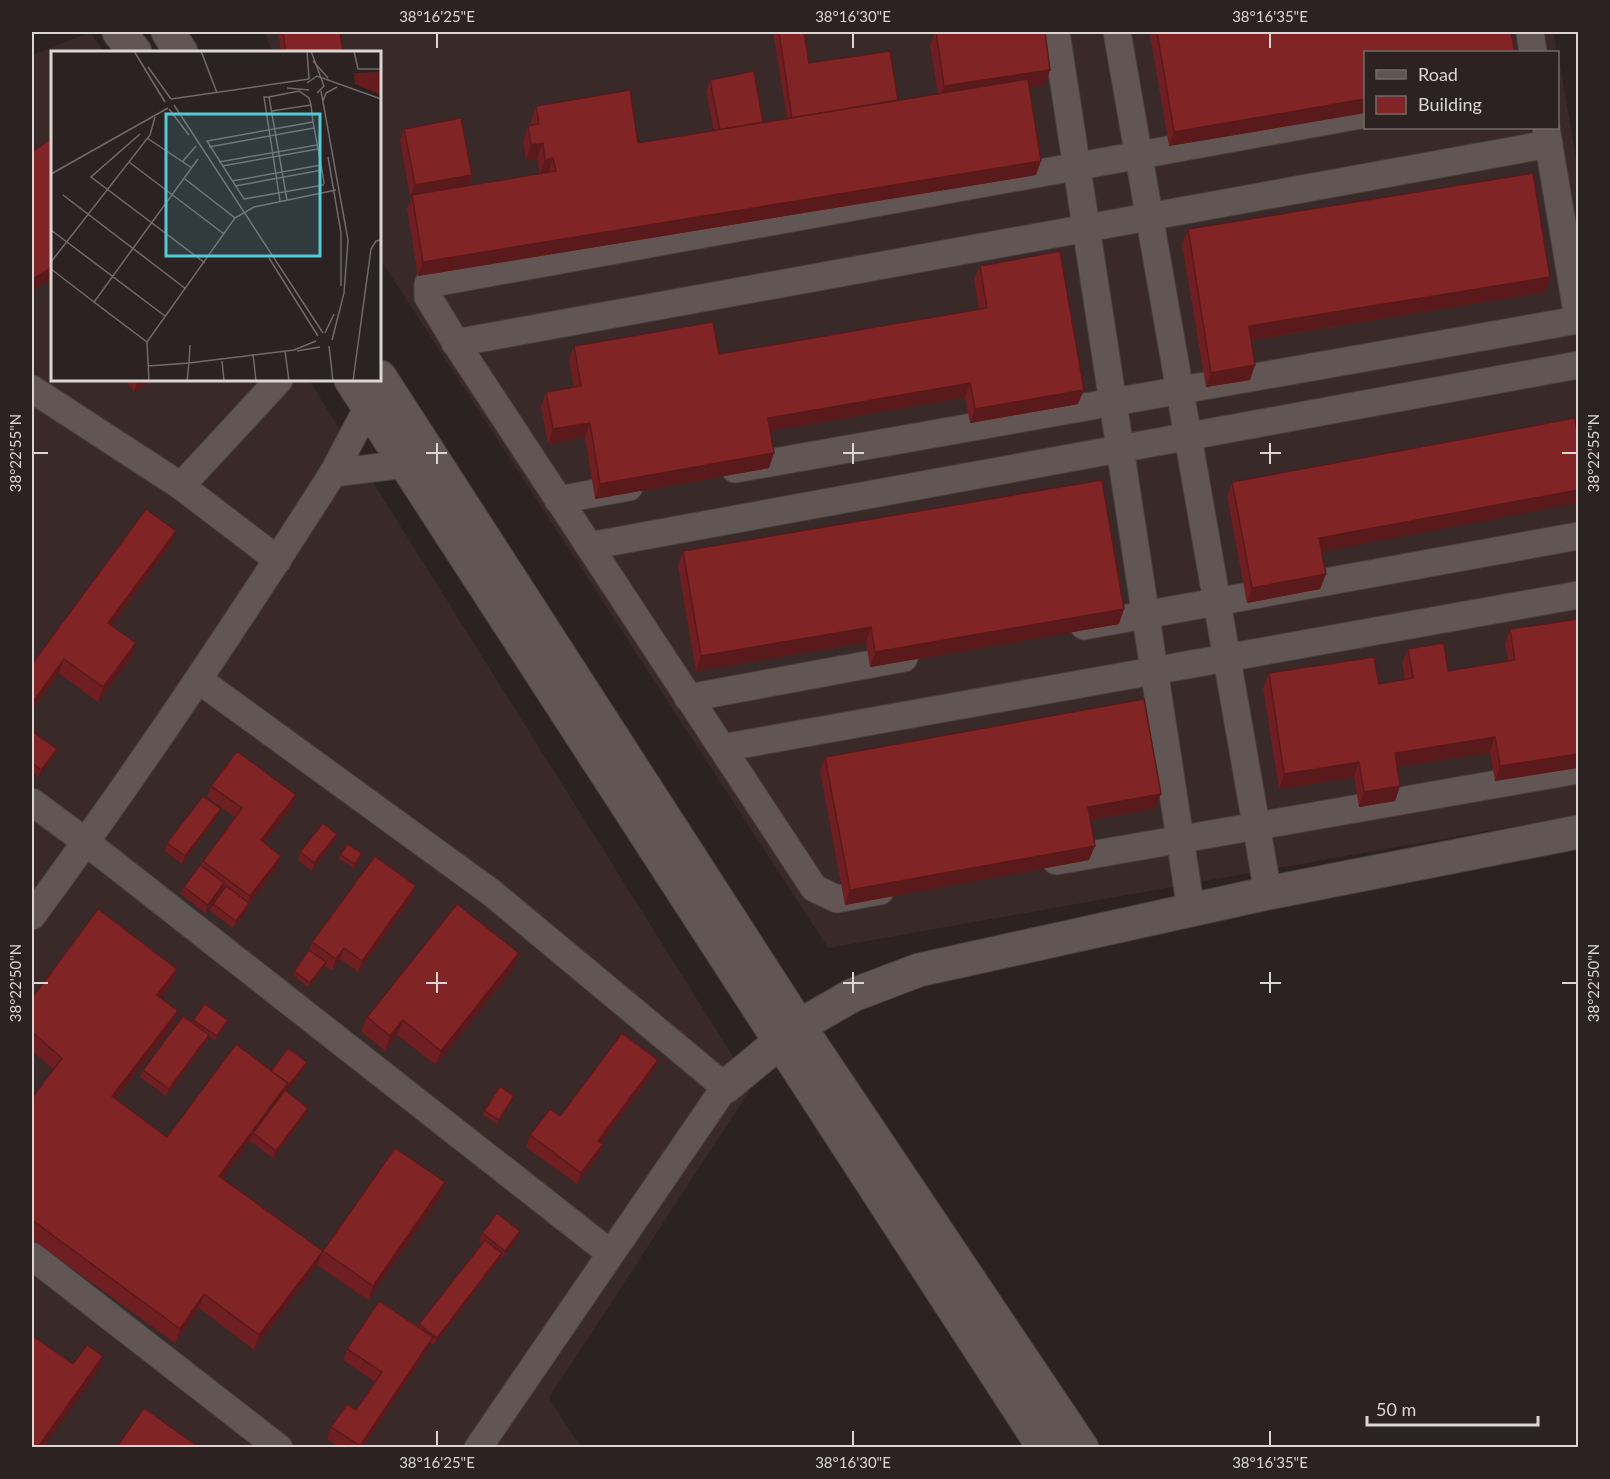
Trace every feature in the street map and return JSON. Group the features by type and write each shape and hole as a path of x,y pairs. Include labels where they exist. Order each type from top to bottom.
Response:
{"street":[{"path":"119,32 134,51"},
{"path":"168,32 180,51"},
{"path":"1056,32 1191,910"},
{"path":"1117,32 1268,893"},
{"path":"1530,32 1533,51"},
{"path":"906,887 837,899 814,888 456,343 428,297 428,284 1364,114"},
{"path":"456,343 1086,228 1547,136 1578,319 712,473"},
{"path":"589,546 1578,365"},
{"path":"181,486 278,381"},
{"path":"370,386 790,1033 1044,1448"},
{"path":"32,916 199,680 278,560 333,473 370,386"},
{"path":"32,389 181,486 278,560"},
{"path":"333,473 416,456"},
{"path":"558,500 653,483"},
{"path":"1064,630 1578,536"},
{"path":"722,748 1578,596"},
{"path":"688,698 923,655"},
{"path":"199,680 492,893 725,1087"},
{"path":"1032,865 1578,771"},
{"path":"32,802 610,1253"},
{"path":"478,1448 725,1087 790,1033 853,995 919,970 1268,893 1578,832"},
{"path":"790,1033 1082,1448"},
{"path":"32,1256 279,1448"}],"shaded area":[{"path":"90,32 103,51 51,51 51,381 310,381 752,1087 549,1398 581,1447 32,1447 32,55"},
{"path":"264,32 1553,32 1557,51 1364,51 1364,129 1559,129 1559,60 1578,169 1578,815 828,948 381,261 381,51 273,51"}],"building":[{"path":"283,32 340,32 343,51 286,51"},
{"path":"779,32 804,32 809,63 890,51 898,100 792,118"},
{"path":"936,32 1045,32 1050,70 944,86"},
{"path":"1157,32 1511,32 1515,51 1364,51 1364,99 1174,132"},
{"path":"754,71 763,122 720,130 710,80"},
{"path":"1028,79 1041,161 423,262 412,195 556,171 553,158 545,160 543,143 531,145 528,126 539,124 536,106 630,90 638,143"},
{"path":"461,118 472,175 415,185 404,129"},
{"path":"51,139 51,268 32,280 32,152"},
{"path":"1533,173 1550,277 1249,326 1255,365 1211,373 1188,229"},
{"path":"1060,251 1084,390 975,409 970,383 768,418 774,453 600,484 590,423 553,429 546,392 581,386 574,346 713,322 719,354 987,308 980,266"},
{"path":"1575,418 1578,439 1578,490 1319,538 1326,574 1252,588 1232,482"},
{"path":"1102,480 1124,609 875,652 871,627 701,656 683,551"},
{"path":"146,509 176,531 108,623 136,643 103,687 64,659 32,703 32,664"},
{"path":"1578,619 1578,754 1500,766 1495,737 1395,753 1400,786 1364,792 1359,762 1284,774 1269,673 1374,657 1379,684 1413,678 1408,649 1444,643 1448,671 1515,660 1510,629"},
{"path":"1144,699 1161,794 1088,807 1095,846 850,890 825,757"},
{"path":"32,731 57,749 41,770 32,763"},
{"path":"237,751 296,795 261,840 281,856 250,896 203,861 242,808 211,786"},
{"path":"203,796 221,809 185,856 167,843"},
{"path":"323,823 337,834 314,863 300,852"},
{"path":"347,844 362,853 355,864 340,855"},
{"path":"375,856 416,886 362,961 344,948 336,959 312,942"},
{"path":"200,865 224,883 208,905 184,887"},
{"path":"226,886 249,903 236,921 213,904"},
{"path":"457,904 519,953 441,1051 403,1020 390,1036 367,1017"},
{"path":"98,909 177,969 157,995 178,1011 112,1096 167,1137 236,1044 288,1083 219,1176 323,1251 259,1335 204,1294 180,1329 32,1220 32,1098 62,1058 32,1032 32,998"},
{"path":"309,950 326,962 310,983 294,971"},
{"path":"205,1004 228,1020 217,1036 193,1020"},
{"path":"183,1016 209,1035 169,1089 143,1070"},
{"path":"622,1033 658,1060 598,1141 603,1144 581,1173 530,1135 550,1109 560,1116"},
{"path":"288,1048 307,1062 285,1090 288,1083 271,1071"},
{"path":"500,1086 514,1096 499,1120 484,1111"},
{"path":"285,1090 308,1108 276,1151 253,1133"},
{"path":"395,1148 445,1182 373,1286 323,1251"},
{"path":"497,1213 520,1231 505,1251 482,1233"},
{"path":"485,1240 502,1253 437,1338 419,1324"},
{"path":"379,1301 433,1337 360,1446 331,1427 347,1404 356,1410 382,1372 347,1349"},
{"path":"33,1336 73,1364 87,1345 103,1356 40,1444 45,1448 32,1448"},
{"path":"144,1408 200,1448 116,1448"}]}
